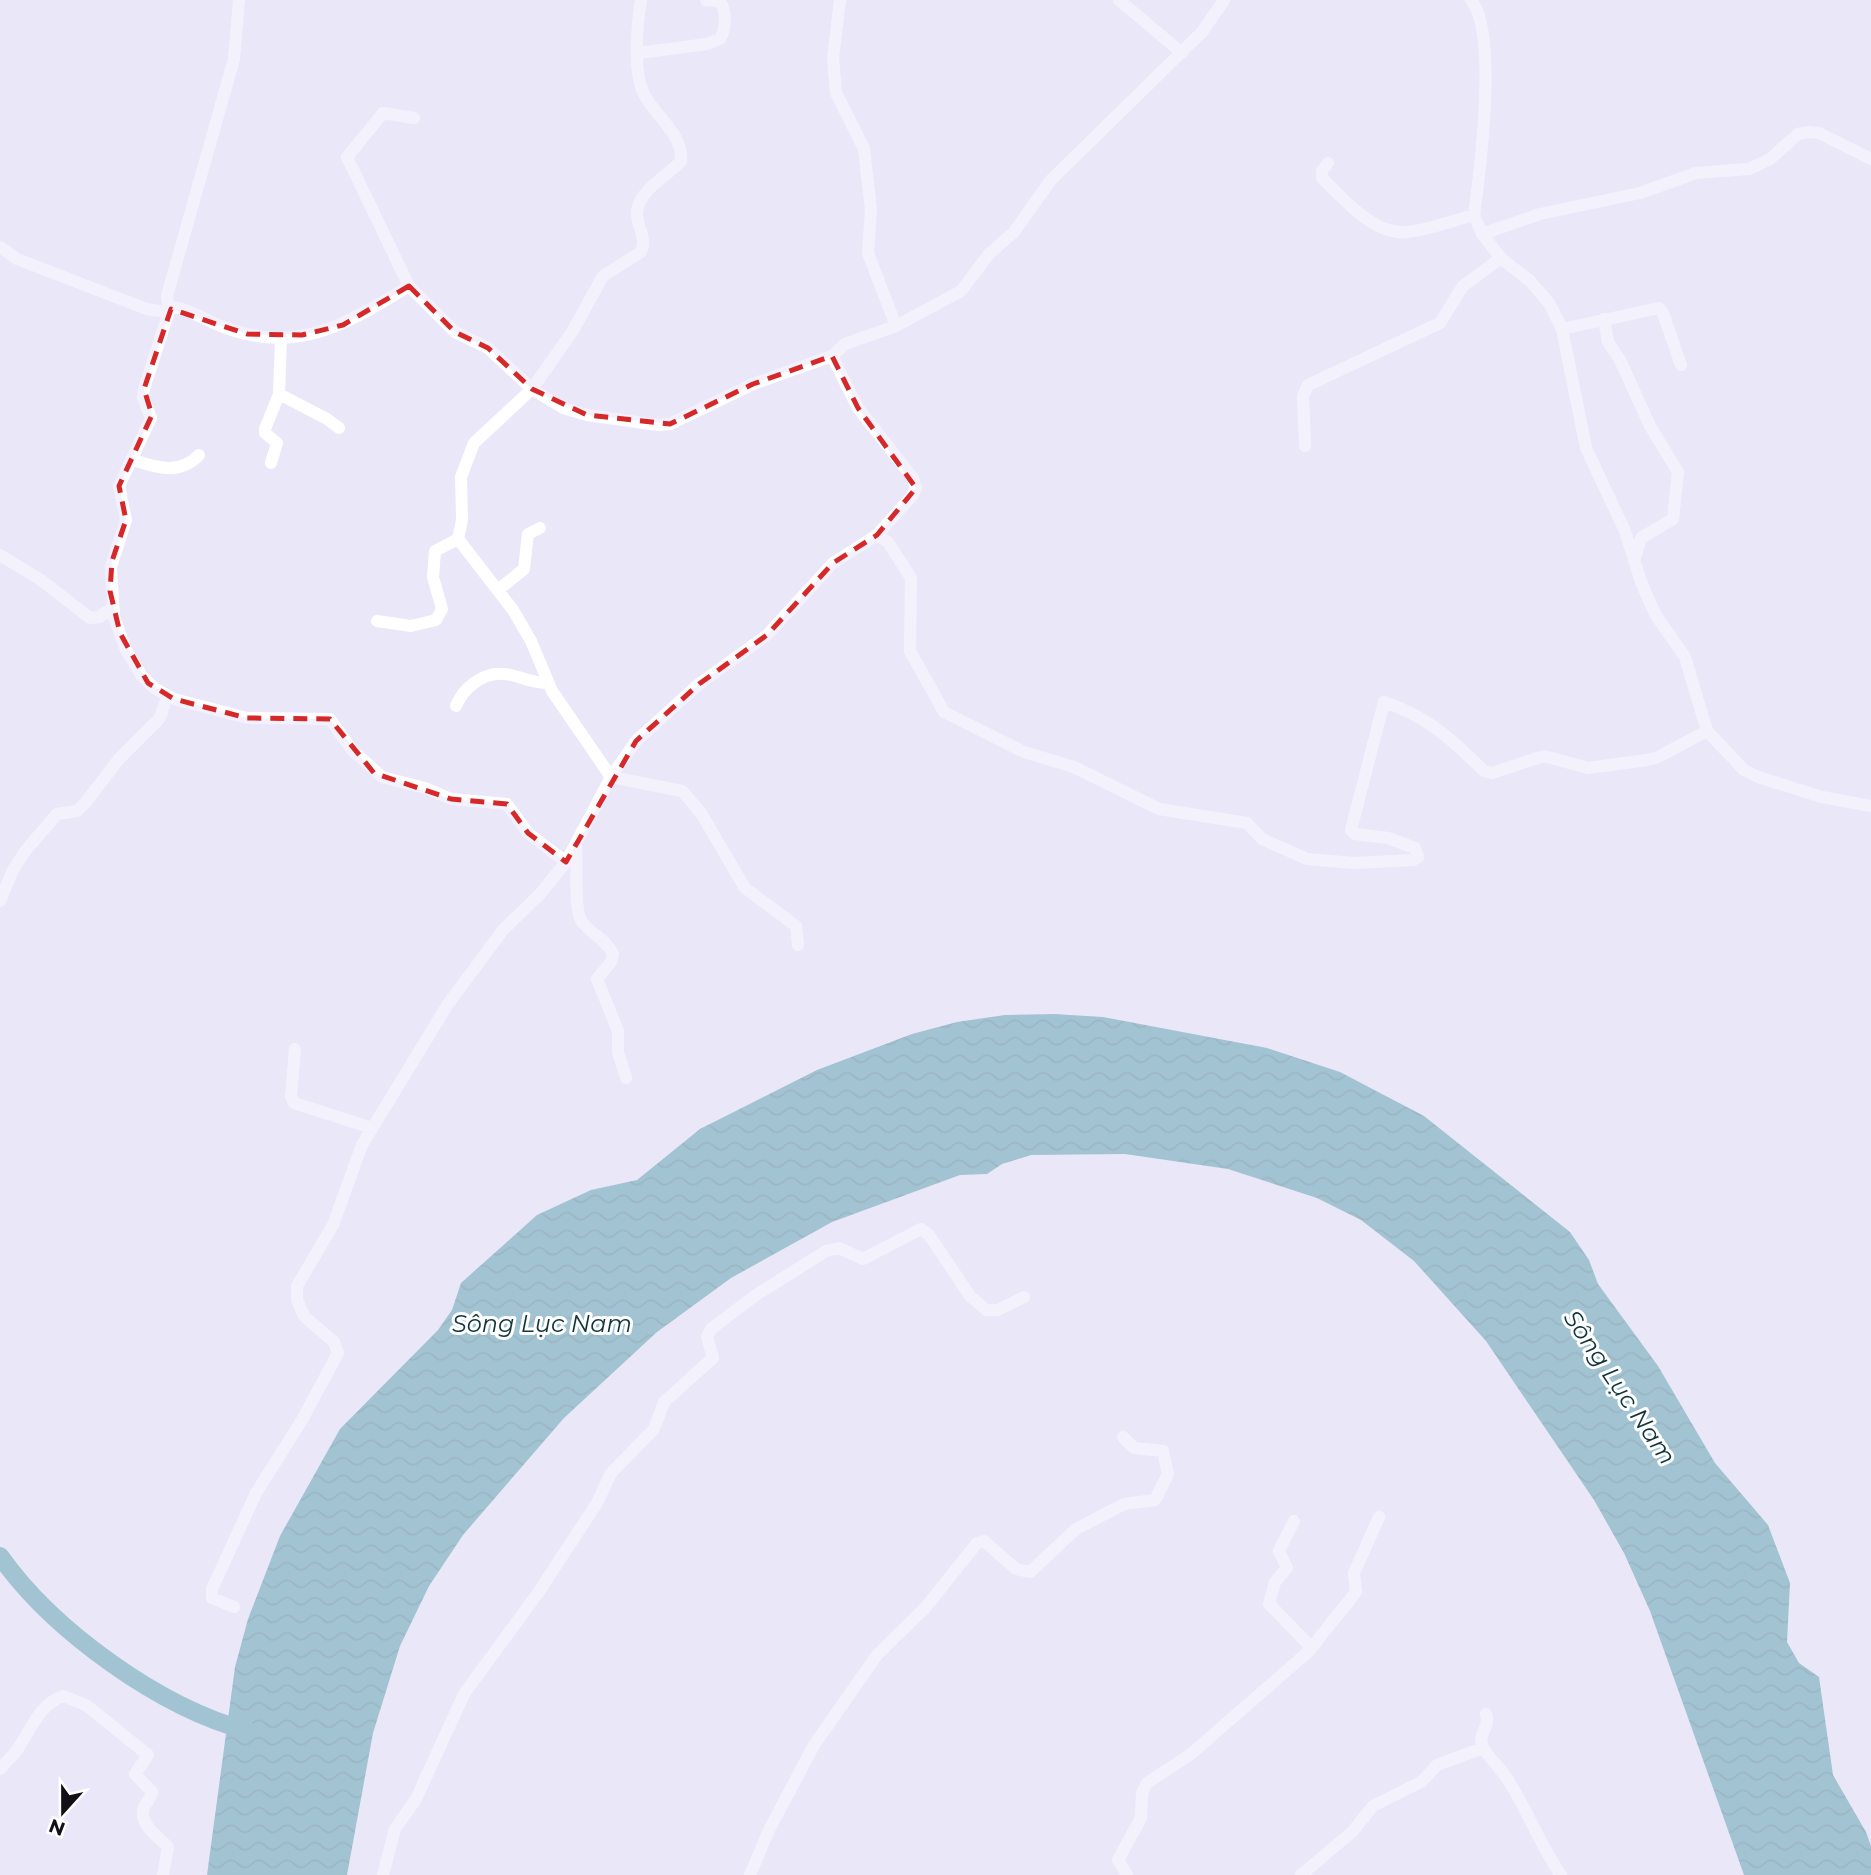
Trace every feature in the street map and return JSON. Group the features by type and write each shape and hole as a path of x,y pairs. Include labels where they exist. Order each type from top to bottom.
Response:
{"street":[{"path":"239,0 234,59 167,296 169,311 144,389 151,418 119,486 126,520 112,561 112,608 126,650 141,675 167,696 247,718 330,719 352,750 374,773 451,799 508,804 528,833 566,862"},
{"path":"377,621 411,626 436,620 442,609 433,577 435,551 458,539 463,520 460,477 468,454 478,437 532,389 572,332 603,276 641,252 644,241 637,217 638,207 647,193 681,161 678,143 642,90 636,38 642,0"},
{"path":"639,52 707,44 720,39 725,30 723,6 719,1 706,0"},
{"path":"840,0 833,58 836,93 840,105 861,137 871,210 868,253 896,326"},
{"path":"1119,0 1182,53"},
{"path":"414,118 383,113 348,157 409,286 454,332 488,348 532,389 578,414 656,425 670,424 753,384 832,356 845,344 896,326 961,291 989,254 1013,232 1051,180 1182,53 1202,32 1224,0"},
{"path":"1471,0 1480,10 1486,55 1474,215 1482,234 1501,258 1530,281 1549,303 1562,329 1586,448 1635,559 1641,582 1655,614 1685,657 1707,731 1744,770 1758,777 1822,797 1871,806"},
{"path":"1482,234 1541,214 1640,193 1696,173 1749,169 1770,159 1798,134 1808,132 1871,159"},
{"path":"1328,163 1322,171 1322,178 1360,213 1391,230 1401,232 1474,215"},
{"path":"0,247 17,259 144,308 160,313 179,308 247,334 281,337 330,331 409,286"},
{"path":"1305,446 1303,396 1308,385 1440,323 1463,286 1501,258"},
{"path":"1562,329 1655,308 1661,310 1681,365"},
{"path":"1604,319 1608,342 1620,360 1643,414 1679,477 1673,519 1641,538 1635,559"},
{"path":"271,463 277,443 265,429 279,394 281,337"},
{"path":"234,1607 212,1598 212,1589 256,1493 337,1360 338,1348 304,1316 296,1291 333,1225 358,1154 372,1128 448,1004 503,930 540,894 566,862 611,777 636,741 658,718 699,684 767,635 833,563 877,535 912,496 915,483 858,408 832,356"},
{"path":"279,394 339,428"},
{"path":"133,460 152,466 180,468 199,455"},
{"path":"498,590 524,569 528,534 540,528"},
{"path":"877,535 888,542 911,578 910,651 944,712 1024,752 1074,767 1139,801 1188,816 1247,823 1262,839 1315,861 1355,863 1413,860 1418,857 1415,848 1402,841 1355,834 1351,830 1384,702 1402,708 1439,729 1484,771 1492,773 1544,756 1588,768 1647,760 1707,731"},
{"path":"458,539 498,590 525,631 548,683 611,777 682,791 701,813 745,888 796,926 798,945"},
{"path":"0,555 41,580 90,618 99,617 112,608"},
{"path":"456,706 466,688 499,674 531,683 548,683"},
{"path":"0,901 13,870 26,850 57,814 77,811 85,803 119,759 155,725 167,696"},
{"path":"576,845 579,873 576,908 581,921 608,945 613,954 611,962 597,979 618,1031 618,1052 626,1078"},
{"path":"295,1049 291,1096 294,1103 372,1128"},
{"path":"383,1875 395,1829 416,1799 464,1694 538,1593 597,1503 611,1473 654,1429 664,1402 713,1358 707,1337 710,1329 756,1295 826,1251 838,1248 863,1259 921,1229 929,1235 970,1296 986,1310 998,1310 1024,1297"},
{"path":"750,1875 769,1830 826,1727 877,1655 925,1608 977,1543 984,1541 1016,1569 1030,1572 1076,1529 1124,1504 1155,1500 1168,1474 1163,1451 1137,1450 1122,1437"},
{"path":"1127,1875 1118,1860 1141,1818 1142,1793 1147,1783 1191,1754 1311,1647 1356,1592 1354,1573 1379,1517"},
{"path":"1294,1521 1279,1551 1287,1568 1275,1582 1269,1604 1311,1647"},
{"path":"0,1769 18,1750 30,1725 52,1701 63,1696 86,1705 148,1755 135,1774 152,1792 143,1809 145,1819 150,1830 168,1847 163,1875"},
{"path":"1486,1714 1488,1723 1481,1738 1483,1748 1507,1777 1542,1847 1561,1875"},
{"path":"1301,1875 1352,1832 1373,1806 1421,1782 1437,1765 1483,1748"}],"highlighted area":[{"path":"409,286 455,332 488,348 532,389 587,415 670,424 753,384 832,356 858,408 916,488 877,535 833,563 767,635 699,684 636,741 566,862 528,833 507,804 451,799 374,773 330,719 247,718 174,699 148,683 120,633 110,591 112,561 126,520 119,486 152,415 144,389 171,309 247,334 302,335 343,325"}],"water":[{"name":"Sông Lục Nam","path":"1005,1015 1103,1017 1267,1048 1340,1072 1424,1116 1570,1232 1589,1260 1598,1284 1658,1366 1715,1463 1768,1525 1790,1583 1787,1642 1799,1663 1819,1677 1833,1775 1866,1832 1871,1846 1871,1875 1744,1875 1650,1611 1624,1553 1594,1500 1486,1341 1414,1261 1361,1220 1317,1198 1228,1169 1125,1154 1031,1155 1002,1164 987,1174 960,1175 832,1222 731,1278 657,1332 564,1418 463,1535 429,1586 400,1646 373,1733 347,1875 207,1875 235,1667 248,1619 280,1536 340,1429 438,1330 452,1310 461,1283 537,1215 591,1190 637,1180 700,1129 817,1070 912,1034 957,1022"}],"waterway":[{"path":"0,1556 48,1611 110,1663 179,1704 214,1720 248,1731"}]}
